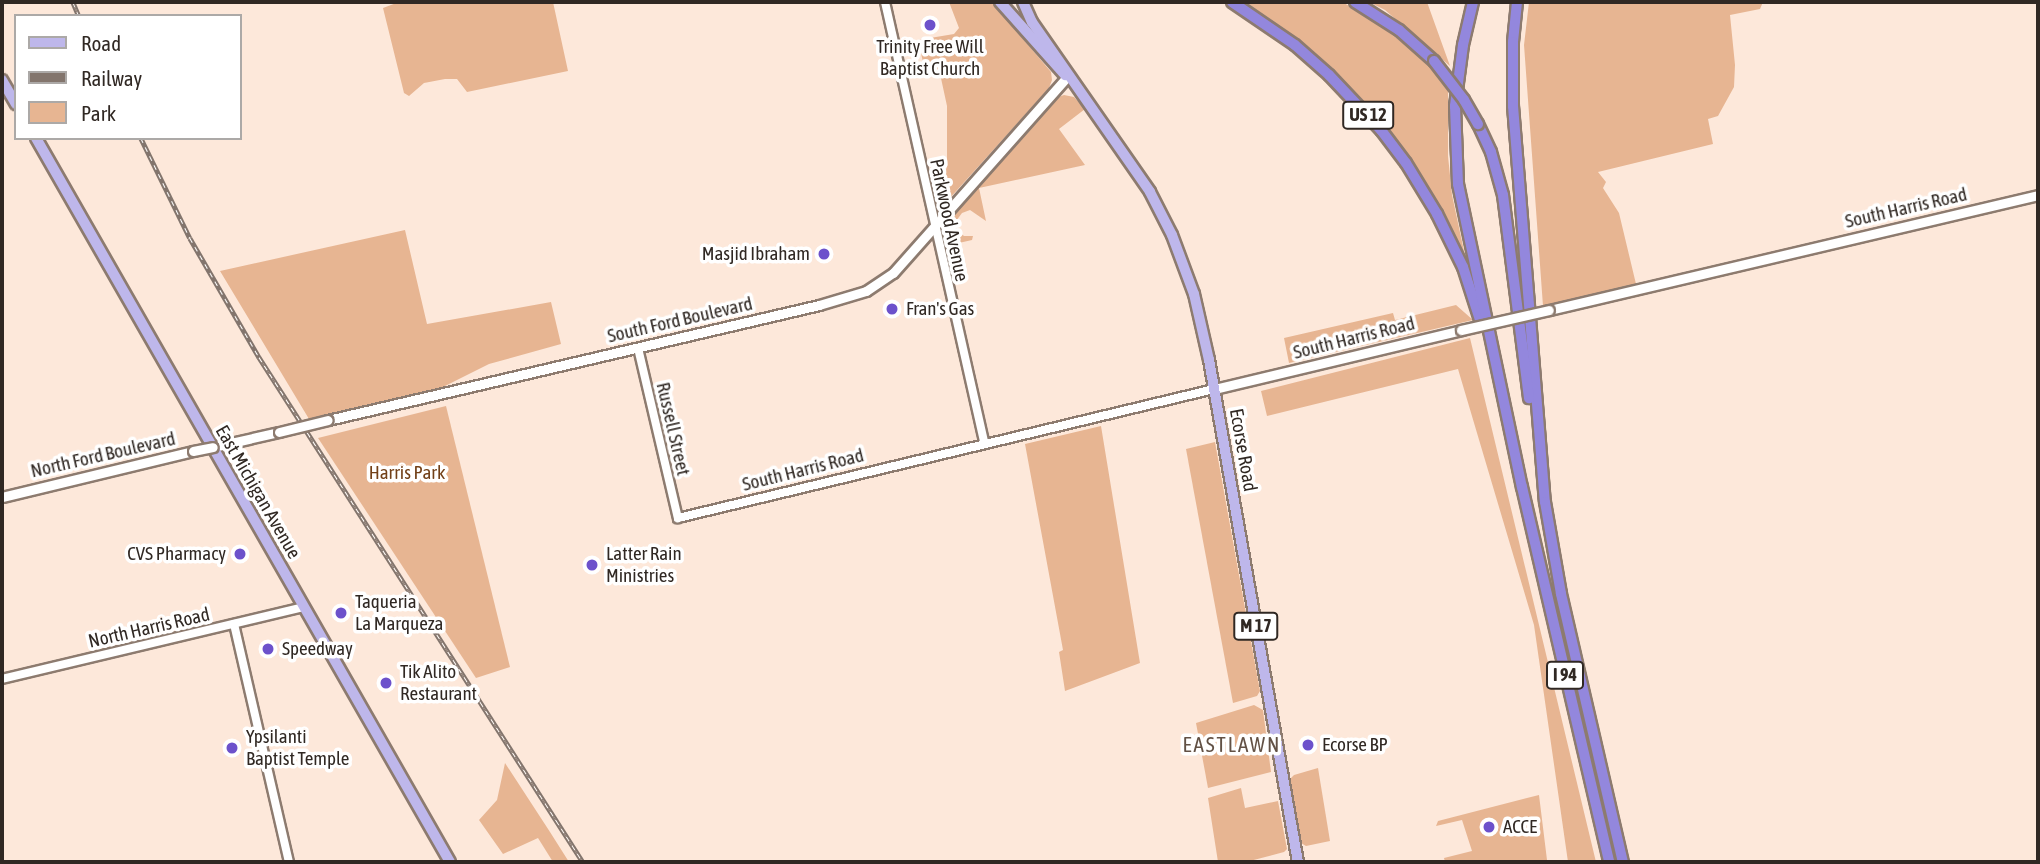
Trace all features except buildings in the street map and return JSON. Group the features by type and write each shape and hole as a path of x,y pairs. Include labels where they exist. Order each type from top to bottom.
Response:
{"highway":[{"name":"US 12","path":"1232,2 1295,45 1329,75 1400,155 1451,241 1483,329 1492,345"},
{"path":"1355,2 1399,30 1434,61 1464,100 1491,152 1503,195 1532,423 1539,441"},
{"name":"I 94","path":"1473,2 1458,76 1456,161 1462,209 1609,862"},
{"name":"I 94","path":"1517,2 1513,96 1539,441 1555,565 1623,862"}],"main road":[{"name":"Ecorse Road","path":"1000,2 1051,61 1068,76"},
{"name":"Ecorse Road","path":"1023,2 1032,22 1136,168 1162,212 1194,295 1214,389 1297,862"},
{"name":"South Ford Boulevard","path":"213,447 638,348 866,291 892,273 1068,76"},
{"path":"2,80 14,101"},
{"name":"East Michigan Avenue","path":"37,140 450,862"},
{"name":"South Harris Road","path":"1214,389 2038,195"},
{"name":"North Ford Boulevard","path":"2,497 213,447"}],"street":[{"name":"Parkwood Avenue","path":"885,2 933,227 985,444"},
{"name":"Russell Street","path":"638,348 678,518"},
{"name":"South Harris Road","path":"678,518 1214,389"},
{"name":"North Harris Road","path":"2,679 304,607"},
{"path":"234,625 289,862"}],"green space":[{"path":"399,2 553,2 568,71 467,92 457,79 445,79 424,83 409,96 404,93 383,8"},
{"path":"949,2 992,2 1051,72 1052,80 1049,88 940,209 933,205 930,194 940,192 947,166 947,106 939,69 925,71 918,40 954,34 959,28"},
{"path":"1243,2 1342,2 1375,20 1427,63 1448,88 1448,156 1452,195 1467,265 1430,191 1393,137 1365,104 1306,47"},
{"path":"1369,2 1427,2 1450,66 1385,10"},
{"path":"1529,2 1763,2 1760,9 1730,15 1735,65 1734,87 1718,116 1708,119 1713,144 1598,172 1606,182 1603,188 1619,213 1636,284 1543,306 1524,45"},
{"path":"1064,95 1074,97 1085,109 1059,129 1085,165 979,188 986,221 970,210 962,213 956,221 957,230 964,236 973,236 972,240 941,247 941,228 1056,98"},
{"path":"405,230 427,324 551,302 561,344 489,364 441,388 309,419 220,271"},
{"path":"1456,305 1473,320 1289,363 1284,338 1393,313 1395,320"},
{"path":"1470,338 1596,862 1568,862 1534,625 1458,369 1267,416 1261,391"},
{"name":"Harris Park","path":"446,406 510,667 476,678 318,438"},
{"path":"1101,426 1140,663 1065,691 1059,652 1063,650 1025,444"},
{"path":"1215,442 1260,691 1257,696 1233,703 1186,449"},
{"path":"1254,705 1263,710 1271,772 1208,788 1196,723"},
{"path":"505,763 569,862 553,862 538,838 503,854 479,820 497,800"},
{"path":"1318,768 1330,841 1306,846 1301,843 1290,779 1294,775"},
{"path":"1241,788 1245,808 1278,801 1287,849 1246,862 1218,862 1208,798"},
{"path":"1539,795 1547,860 1445,862 1444,858 1472,851 1462,820 1436,826 1438,821"}],"railway":[{"path":"73,2 78,14"},
{"path":"142,140 190,238 259,357 583,862"}],"place":[{"name":"Trinity Free Will Baptist Church","path":"930,25"},
{"name":"Masjid Ibraham","path":"824,254"},
{"name":"Fran's Gas","path":"892,309"},
{"name":"CVS Pharmacy","path":"240,554"},
{"name":"Latter Rain Ministries","path":"592,565"},
{"name":"Taqueria La Marqueza","path":"341,613"},
{"name":"Speedway","path":"268,649"},
{"name":"Tik Alito Restaurant","path":"386,683"},
{"name":"Ecorse BP","path":"1308,745"},
{"name":"Ypsilanti Baptist Temple","path":"232,748"},
{"name":"ACCE","path":"1489,827"}],"district":[{"name":"EASTLAWN","path":"1232,744"}]}
